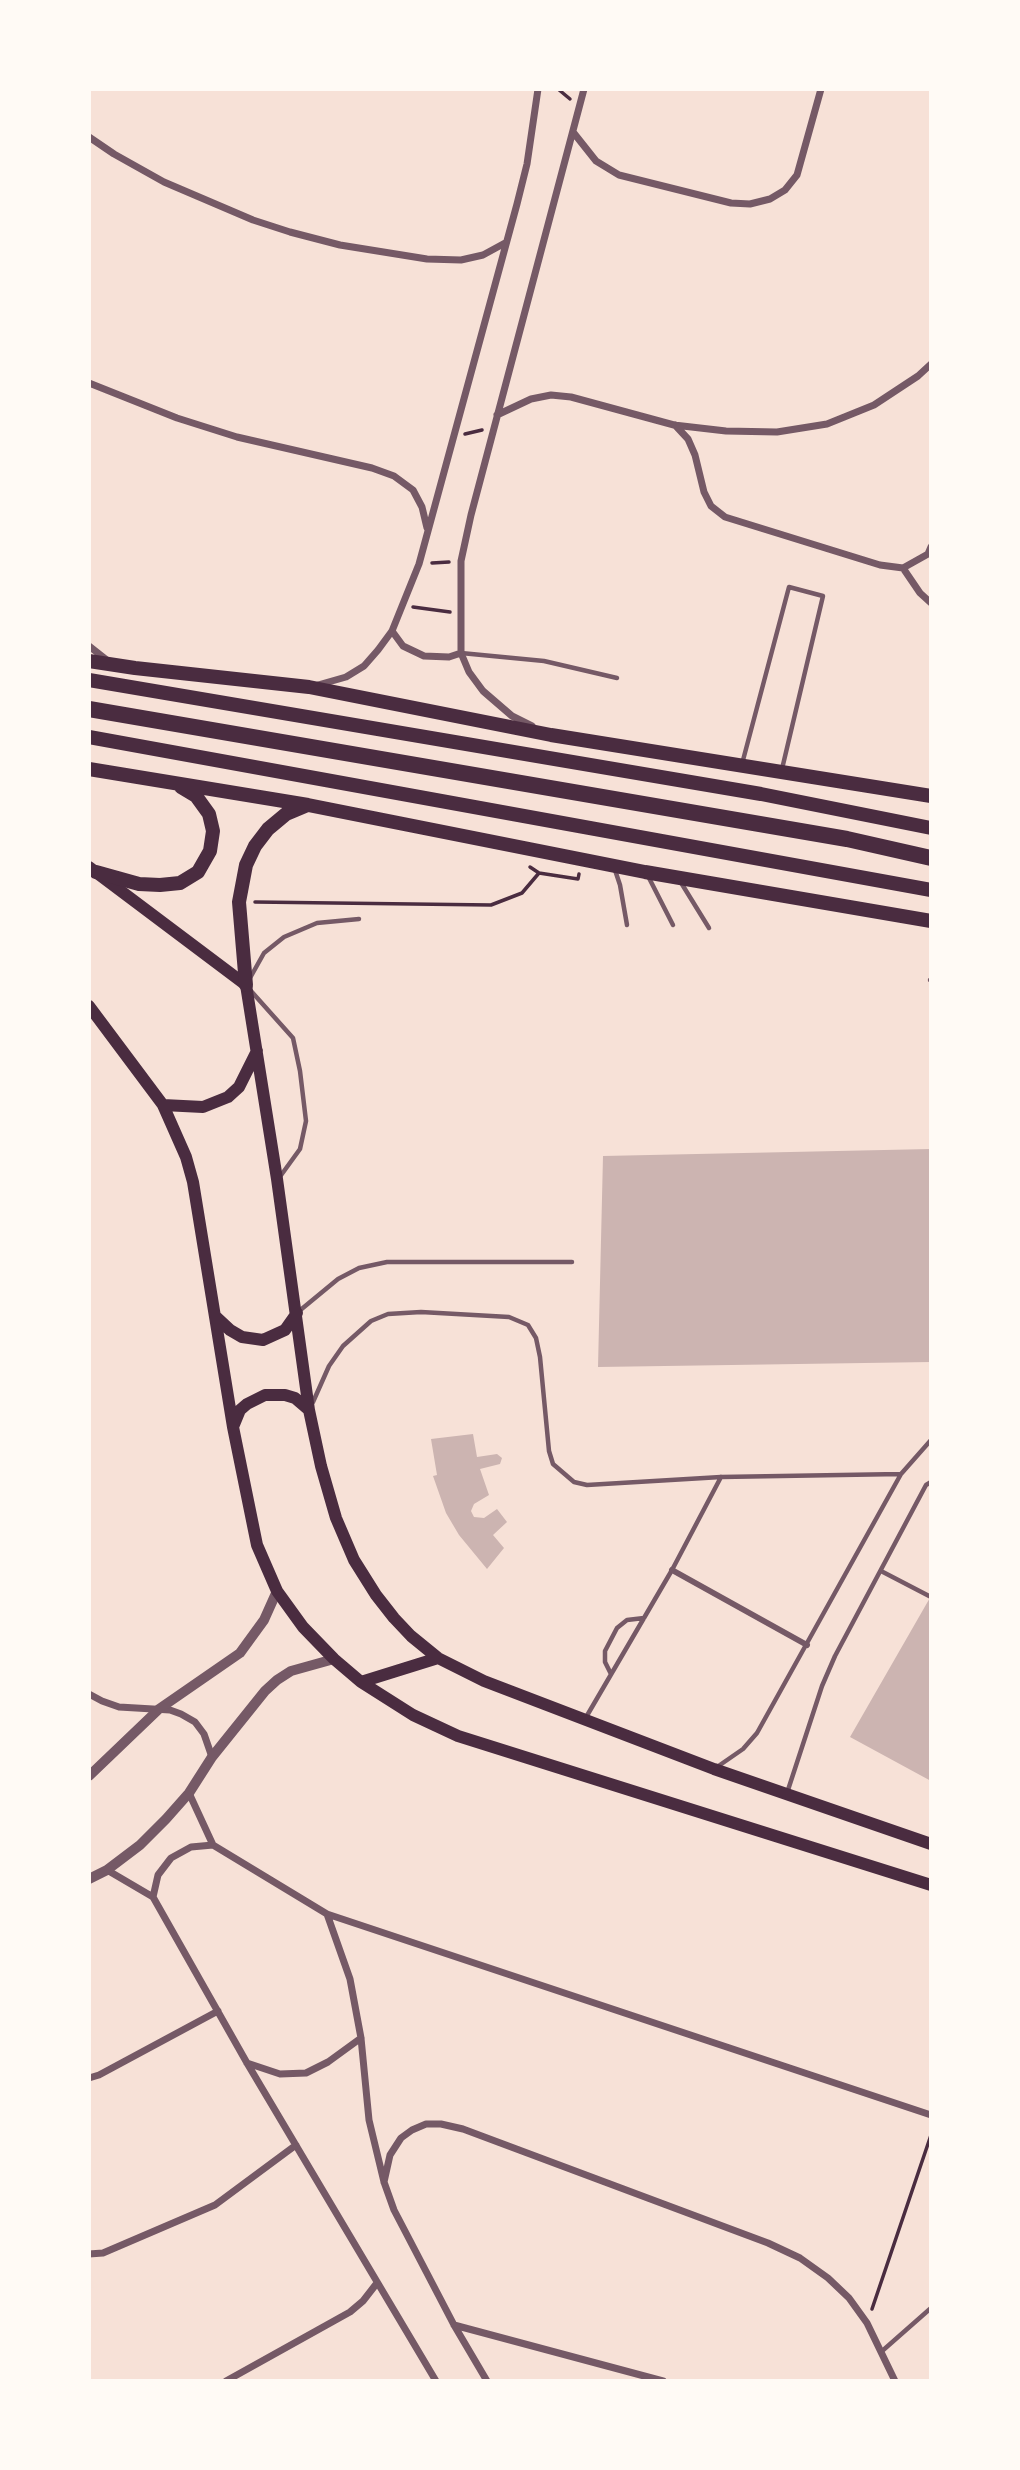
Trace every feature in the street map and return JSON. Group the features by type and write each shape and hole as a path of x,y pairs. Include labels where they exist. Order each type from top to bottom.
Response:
{"highway":[{"path":"89,709 847,839 931,858"}],"main road":[{"path":"89,661 309,687 551,735 931,796"},
{"path":"89,680 747,791 931,828"},
{"path":"89,737 931,890"},
{"path":"89,769 308,805 645,872 931,921"},
{"path":"92,870 139,884 160,885 180,883 198,872 210,851 213,831 209,814 196,796 171,781"},
{"path":"308,805 286,814 261,837 246,865 239,902 246,985 297,1313 309,1410 335,1518 354,1560 376,1595 411,1636 438,1658 484,1681 714,1769 931,1844"},
{"path":"92,870 246,985"},
{"path":"89,1006 94,1019 163,1105 182,1144 193,1182 233,1427 257,1545 277,1591 303,1627 360,1682 413,1715 458,1736 931,1885"},
{"path":"163,1105 203,1107 228,1097 239,1087 258,1050"},
{"path":"215,1315 230,1330 242,1337 263,1340 285,1330 297,1313"},
{"path":"233,1427 240,1410 265,1395 295,1398 309,1410"},
{"path":"360,1682 438,1658"}],"street":[{"path":"309,687 346,677 364,666 392,631 404,606 419,564 527,164 538,89"},
{"path":"551,735 512,716 483,691 469,672 461,653 461,561 584,89"},
{"path":"573,132 596,161 619,175 731,204 750,204 770,199 785,190 797,174 821,89"},
{"path":"89,137 164,182 253,220 340,245 427,259 461,260 483,255 505,243"},
{"path":"497,415 531,399 571,397 674,425 764,432 827,424 874,405 918,376 931,364"},
{"path":"89,383 177,418 237,437 372,468 394,476 413,490 422,507 427,530"},
{"path":"674,425 688,439 711,506 725,517 880,565 903,568 928,554 931,547"},
{"path":"903,568 920,593 931,603"},
{"path":"392,631 402,646 424,656 449,657 461,653"},
{"path":"89,646 114,665"},
{"path":"672,1570 807,1645"},
{"path":"89,1776 159,1709 240,1653 264,1620 277,1591"},
{"path":"89,1880 140,1845 189,1793 212,1757 277,1680 299,1668 334,1659"},
{"path":"89,1694 119,1707 159,1709 181,1714 195,1723 208,1743 212,1757"},
{"path":"189,1793 213,1846"},
{"path":"153,1897 158,1875 171,1858 191,1847 213,1846 327,1914 931,2115"},
{"path":"107,1870 153,1897 247,2063 436,2381"},
{"path":"327,1914 350,1979 361,2038 369,2120 384,2182 394,2210 454,2325 487,2381"},
{"path":"89,2078 218,2011"},
{"path":"247,2063 280,2074 306,2073 328,2062 361,2038"},
{"path":"384,2182 390,2155 401,2138 426,2124 441,2124 463,2129 768,2243 800,2258 828,2278 849,2298 867,2323 895,2381"},
{"path":"89,2254 103,2253 215,2205 296,2145"},
{"path":"226,2381 350,2312 377,2283"},
{"path":"454,2325 663,2381"}],"lane":[{"path":"741,767 789,587 823,596 786,742 781,773"},
{"path":"461,653 544,661 617,678"},
{"path":"613,866 620,885 627,925"},
{"path":"645,872 673,925"},
{"path":"678,877 709,928"},
{"path":"277,1179 299,1149 306,1121 300,1071 293,1038 246,985 264,953 284,937 317,923 336,919 359,919"},
{"path":"297,1313 338,1279 359,1268 387,1262 572,1262"},
{"path":"309,1410 329,1366 343,1346 371,1321 388,1314 421,1312 509,1317 528,1325 536,1338 549,1451 553,1464 573,1482 587,1485 721,1477 901,1474"},
{"path":"714,1769 743,1749 757,1733 901,1474 931,1440"},
{"path":"584,1720 672,1570 721,1477"},
{"path":"787,1794 822,1686 835,1656 926,1485 931,1482"},
{"path":"881,1571 931,1597"},
{"path":"611,1675 605,1662 605,1651 617,1628 627,1620 644,1618"},
{"path":"881,2352 931,2308"}],"path":[{"path":"452,437 494,427"},
{"path":"419,564 461,561"},
{"path":"404,606 460,614"},
{"path":"239,902 491,905 522,893 539,873 578,879"},
{"path":"867,2323 931,2135"}],"building":[{"path":"931,1149 931,1362 598,1367 603,1156"},
{"path":"473,1434 477,1457 497,1454 502,1458 500,1464 480,1469 489,1495 474,1504 471,1511 474,1517 484,1518 497,1509 507,1522 493,1535 504,1548 487,1569 459,1535 446,1513 433,1476 437,1475 431,1439"},
{"path":"931,1596 931,1781 850,1737"}]}
